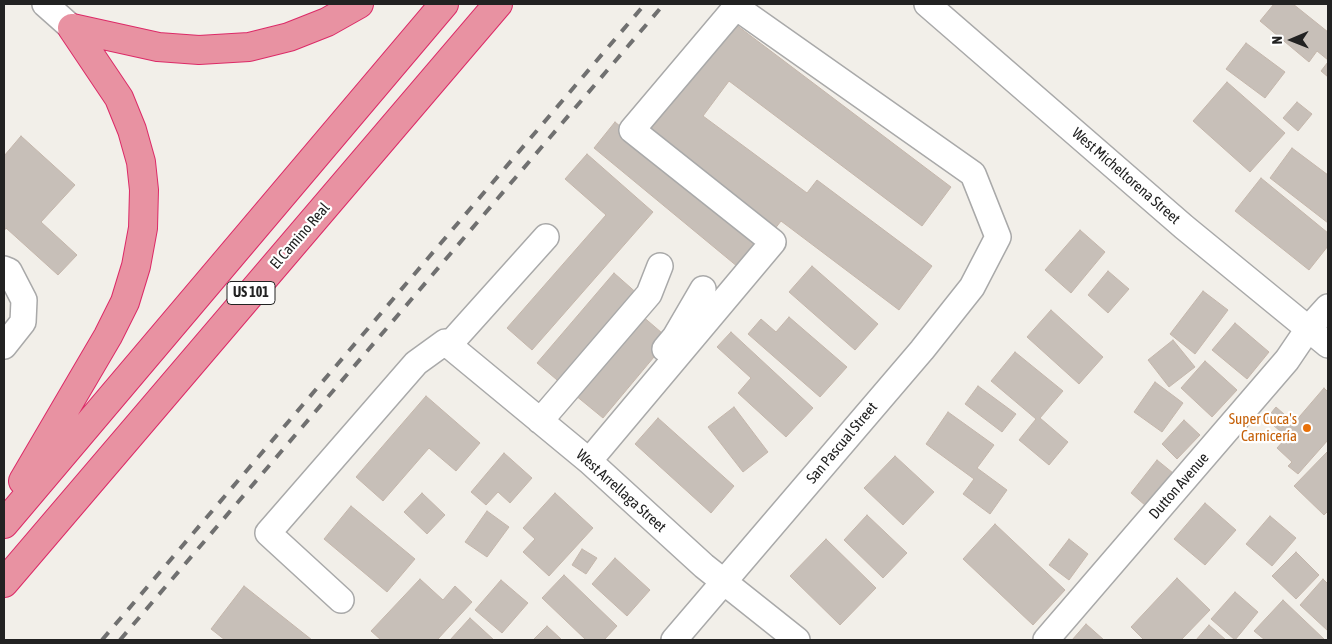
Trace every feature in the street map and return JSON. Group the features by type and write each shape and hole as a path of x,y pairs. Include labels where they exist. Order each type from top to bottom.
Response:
{"highway":[{"path":"72,28 158,47 199,50 249,47 288,37 319,25 359,4"},
{"name":"US 101","path":"4,524 444,4"},
{"name":"El Camino Real","path":"4,582 498,4"},
{"path":"4,513 108,336 125,302 136,266 143,228 144,190 141,162 132,130 119,98 72,28"}],"street":[{"path":"45,4 72,28"},
{"name":"West Micheltorena Street","path":"926,4 1184,227 1328,345"},
{"name":"San Pascual Street","path":"583,456 773,242 632,130 736,7 973,174 998,237 972,287 674,640"},
{"path":"341,600 268,533 416,363 447,343 546,237"},
{"path":"540,421 649,294 660,266"},
{"path":"4,269 9,271 24,300 23,322 4,346"},
{"path":"583,456 675,336 703,289"},
{"name":"Dutton Avenue","path":"1046,640 1287,360 1308,329 1328,307"},
{"name":"West Arrellaga Street","path":"447,343 583,456 704,566 797,640"}],"building":[{"path":"1274,4 1293,4 1328,32 1328,60 1317,51 1309,62 1260,21"},
{"path":"731,21 951,187 922,226 729,81 703,116 807,193 817,180 932,266 899,310 781,221 774,230 647,134"},
{"path":"1246,43 1285,72 1265,98 1226,69"},
{"path":"1328,62 1328,77 1321,71"},
{"path":"1227,82 1285,133 1250,172 1193,121"},
{"path":"1297,102 1312,114 1298,131 1283,118"},
{"path":"615,122 759,241 738,267 594,148"},
{"path":"21,136 75,185 41,222 77,255 58,275 6,228 4,231 4,156"},
{"path":"1292,148 1328,175 1328,223 1270,178"},
{"path":"587,154 653,212 532,350 507,328 606,215 565,179"},
{"path":"1261,178 1328,233 1328,246 1309,270 1235,211"},
{"path":"1080,230 1105,252 1071,293 1045,270"},
{"path":"812,266 878,324 855,350 789,292"},
{"path":"1108,271 1129,289 1108,313 1088,295"},
{"path":"614,273 640,296 563,385 537,363"},
{"path":"1203,291 1228,310 1195,354 1170,334"},
{"path":"1051,310 1103,357 1079,384 1027,337"},
{"path":"641,315 669,339 603,418 575,395"},
{"path":"789,317 847,367 820,397 748,334 761,319 776,332"},
{"path":"1235,323 1269,352 1247,379 1212,350"},
{"path":"731,332 813,408 786,437 738,393 751,378 717,347"},
{"path":"1173,340 1195,367 1169,387 1148,360"},
{"path":"1015,352 1063,391 1040,418 1068,442 1049,465 1019,440 1036,419 991,381"},
{"path":"1205,361 1237,390 1212,417 1181,388"},
{"path":"1155,382 1183,403 1162,432 1134,412"},
{"path":"978,386 1016,414 1002,432 965,404"},
{"path":"1324,388 1328,392 1328,440 1298,474 1288,466 1292,462 1277,448 1287,437 1266,419 1276,407 1294,423"},
{"path":"426,396 480,443 456,471 429,448 383,501 356,477"},
{"path":"734,407 768,452 743,472 708,427"},
{"path":"948,412 994,445 977,468 1007,490 990,514 963,494 974,479 926,444"},
{"path":"658,418 734,486 711,513 635,444"},
{"path":"1184,420 1200,435 1177,459 1162,444"},
{"path":"1328,451 1328,511 1324,515 1294,486"},
{"path":"504,453 532,478 510,503 498,492 486,505 471,492"},
{"path":"895,456 934,492 903,525 864,488"},
{"path":"1157,460 1173,473 1146,506 1131,493"},
{"path":"422,493 445,515 427,534 404,512"},
{"path":"555,493 593,528 549,576 523,552 535,539 523,528"},
{"path":"1205,503 1236,530 1205,565 1174,539"},
{"path":"351,506 415,559 387,592 324,539"},
{"path":"487,511 509,527 487,557 465,542"},
{"path":"867,515 907,553 883,578 844,540"},
{"path":"1270,516 1296,538 1272,566 1246,544"},
{"path":"995,524 1065,590 1033,625 963,559"},
{"path":"826,539 876,588 840,625 790,576"},
{"path":"1069,539 1088,554 1069,580 1049,565"},
{"path":"582,549 597,558 586,574 572,565"},
{"path":"1296,552 1319,575 1296,599 1272,576"},
{"path":"615,558 650,590 627,616 592,584"},
{"path":"564,575 617,626 604,640 586,640 542,598"},
{"path":"1177,578 1210,610 1181,640 1144,640 1131,627"},
{"path":"420,579 443,600 455,586 472,602 437,640 381,640 371,631"},
{"path":"1323,579 1328,584 1328,631 1300,605"},
{"path":"501,580 528,603 502,633 475,610"},
{"path":"244,586 312,640 225,640 211,629"},
{"path":"1235,592 1258,612 1235,640 1211,619"},
{"path":"1283,600 1325,640 1265,640 1254,631"},
{"path":"470,618 494,640 450,640"},
{"path":"1086,624 1104,640 1072,640"},
{"path":"1209,625 1226,640 1196,640"},
{"path":"547,626 562,640 533,640"}],"railway":[{"path":"102,640 645,4"},
{"path":"120,640 664,4"}],"place":[{"name":"Super Cuca's Carnicería","path":"1307,428"}]}
